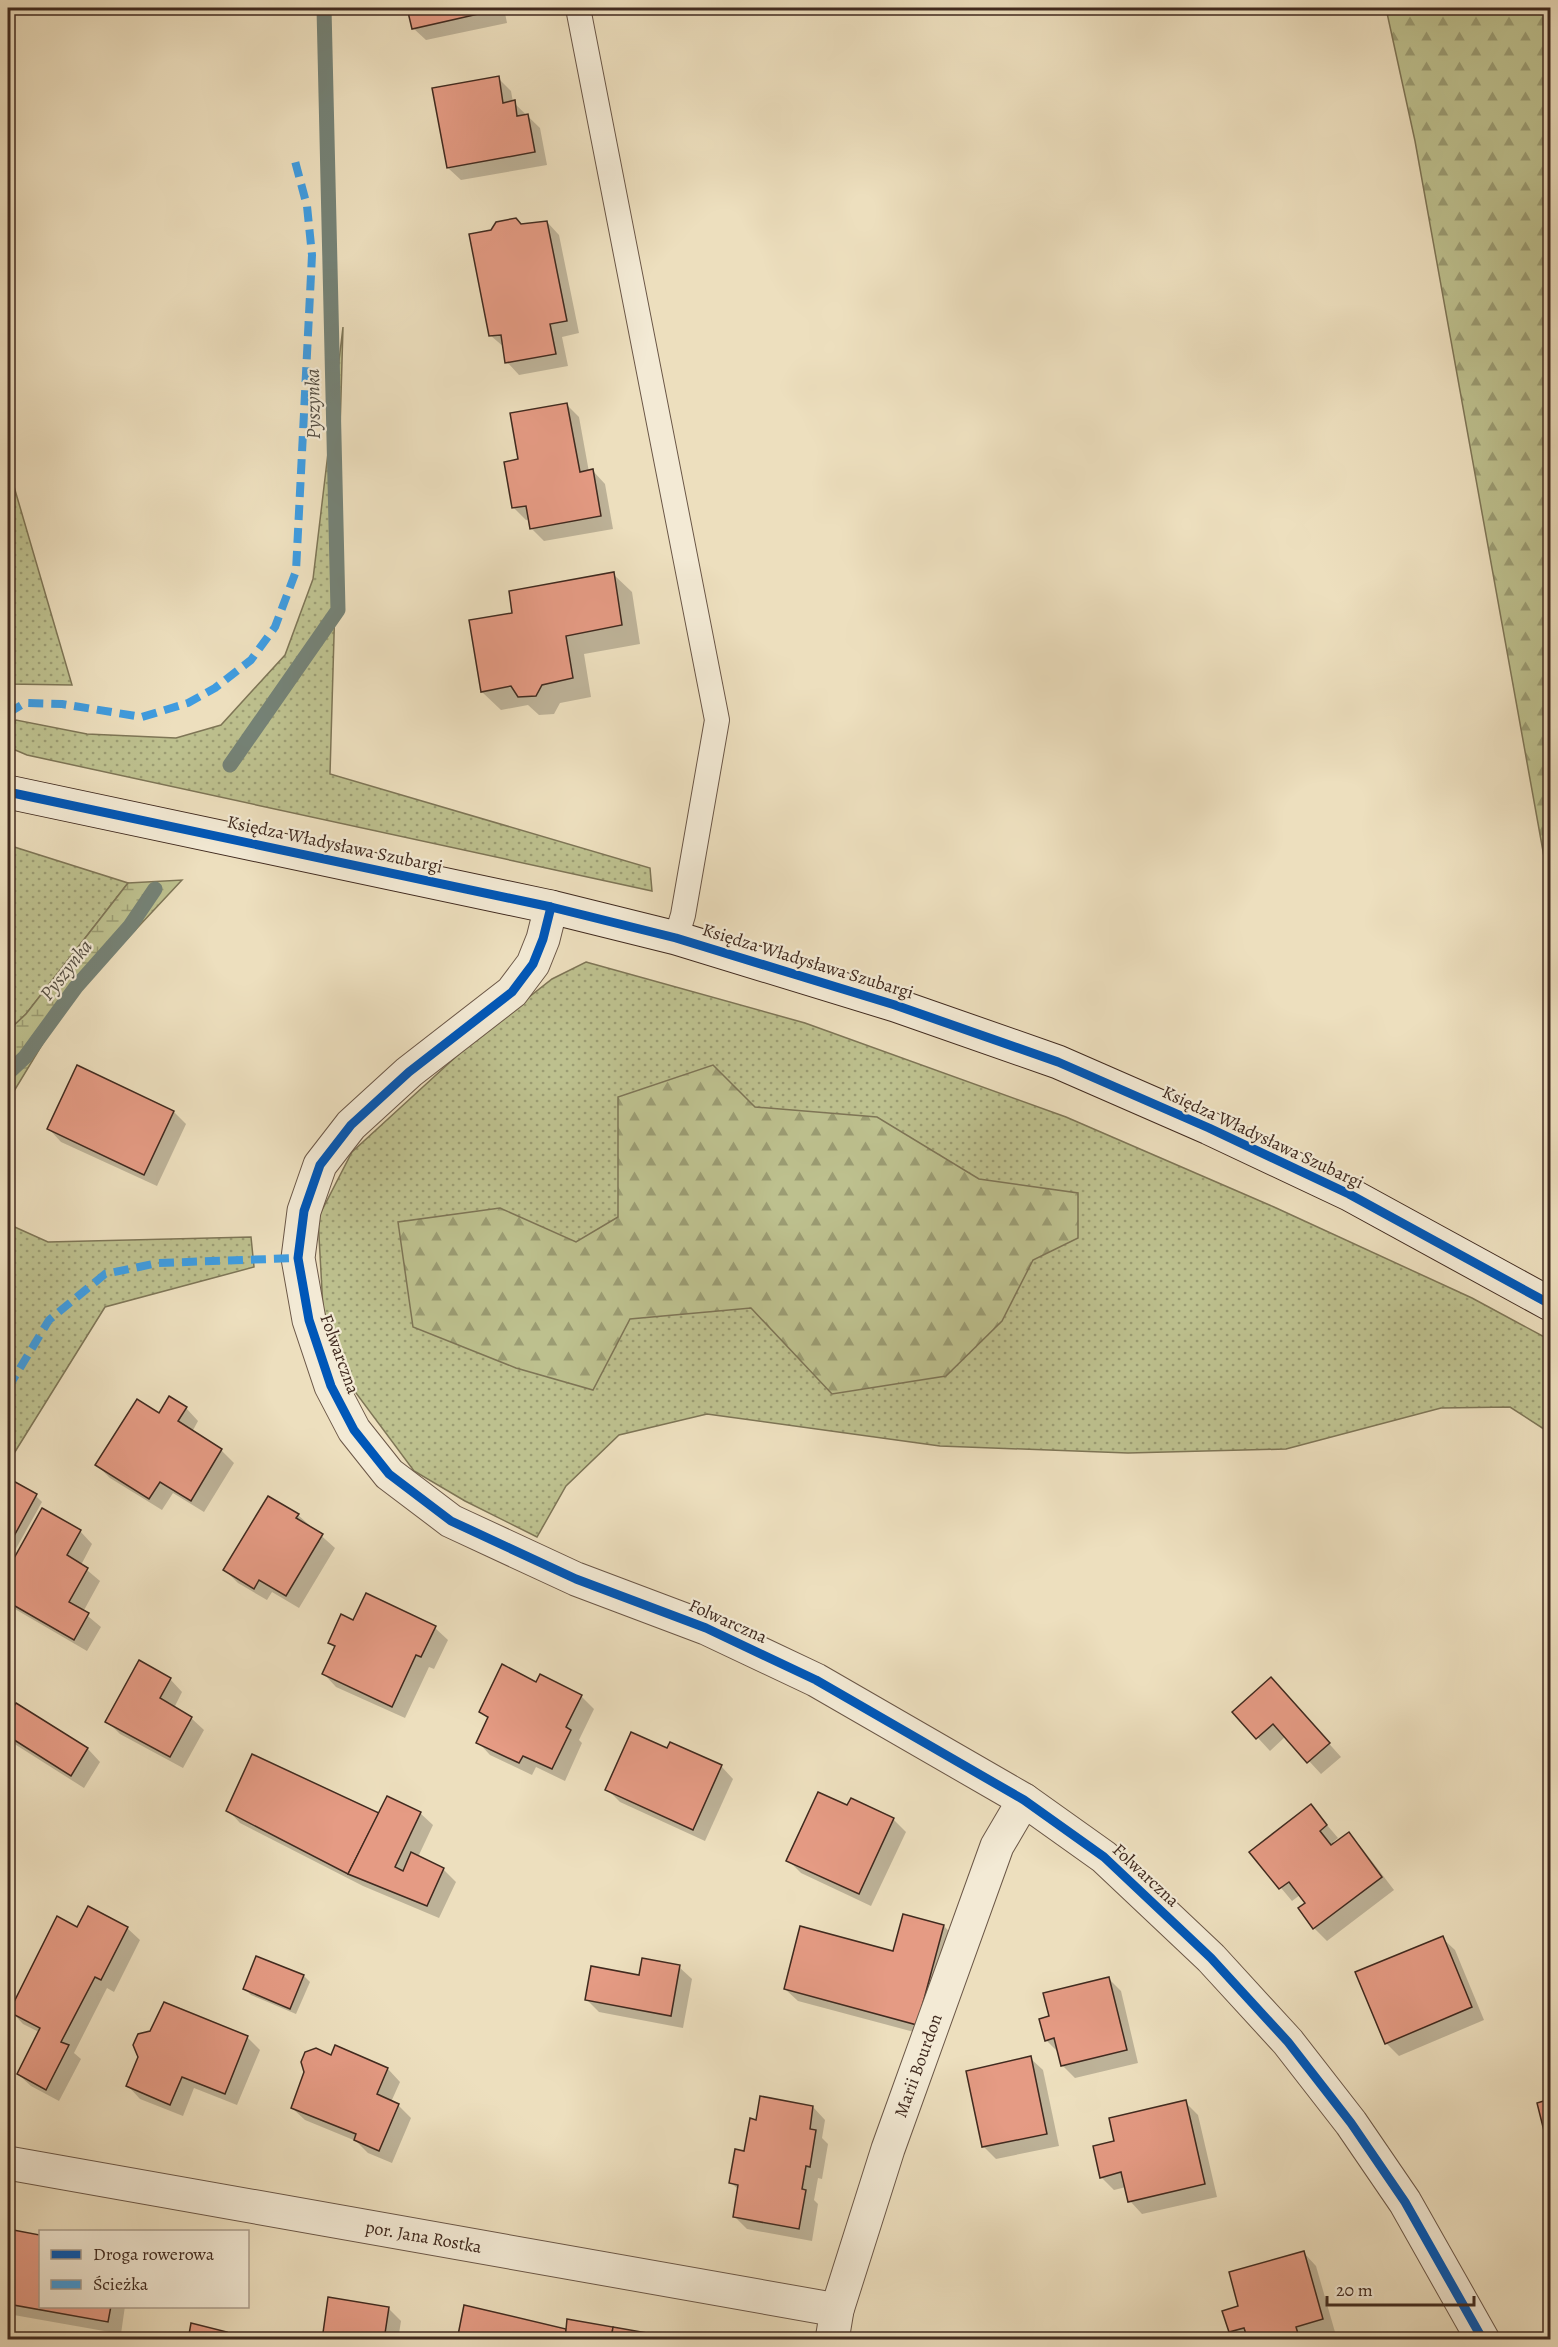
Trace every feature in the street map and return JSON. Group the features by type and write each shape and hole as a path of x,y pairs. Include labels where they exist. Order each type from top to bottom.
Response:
{"street":[{"name":"Księdza Władysława Szubargi","path":"8,792 550,907 676,938 895,1005 1058,1062 1209,1128 1348,1194 1551,1304"},
{"name":"Folwarczna","path":"550,907 543,939 533,964 512,992 409,1071 351,1125 320,1165 304,1211 298,1258 309,1320 331,1386 354,1430 389,1474 451,1521 576,1579 706,1628 816,1680 1024,1800 1104,1857 1211,1958 1288,2042 1351,2122 1405,2202 1484,2340"},
{"name":"Marii Bourdon","path":"835,2325 888,2149 997,1846 1024,1800"},
{"name":"por. Jana Rostka","path":"8,2163 835,2325"}],"lane":[{"path":"578,8 717,720 683,915 676,938"}],"green space":[{"path":"1388,8 1550,8 1550,890 1415,141 1387,13"},
{"path":"343,327 330,774 650,868 652,891 27,755 8,747 8,734 16,720 87,734 176,738 221,725 285,655 313,579"},
{"path":"8,466 72,685 8,684"},
{"path":"8,845 128,883 26,1014 8,1031"},
{"path":"182,880 68,1002 8,1101 8,1031 26,1014 128,883"},
{"path":"586,962 805,1023 1066,1117 1274,1207 1472,1298 1550,1340 1550,1433 1510,1407 1441,1408 1286,1449 1128,1453 940,1446 707,1414 619,1435 566,1486 537,1537 465,1501 414,1471 353,1389 323,1309 318,1218 352,1152 472,1042 552,979"},
{"path":"713,1065 755,1107 877,1117 979,1179 1078,1193 1078,1238 1033,1260 1002,1321 946,1376 832,1394 751,1308 630,1319 593,1390 516,1368 413,1327 398,1222 500,1208 576,1242 618,1217 618,1097"},
{"path":"8,1224 48,1242 251,1237 254,1267 105,1307 8,1463"}],"building":[{"path":"407,8 495,8 496,10 412,29"},
{"path":"499,76 503,103 515,100 517,116 528,114 535,152 447,168 432,88"},
{"path":"516,218 521,224 547,221 567,321 550,324 556,354 505,363 501,335 489,336 469,234 491,230 496,222"},
{"path":"567,403 580,472 593,469 601,516 530,529 526,506 512,508 504,462 518,459 510,413"},
{"path":"614,572 622,625 566,636 573,678 542,685 536,696 518,697 511,686 481,692 469,620 512,613 509,591"},
{"path":"77,1065 174,1111 144,1175 47,1129"},
{"path":"169,1396 187,1407 178,1421 222,1449 191,1501 160,1482 149,1499 95,1465 137,1399 159,1413"},
{"path":"8,1478 37,1494 8,1547"},
{"path":"268,1496 299,1514 296,1518 323,1534 286,1596 259,1580 254,1589 223,1570"},
{"path":"42,1508 81,1530 67,1555 88,1568 69,1602 89,1613 74,1640 8,1602 8,1569"},
{"path":"366,1593 436,1626 421,1657 416,1655 392,1707 322,1674 335,1646 328,1643 341,1614 353,1620"},
{"path":"139,1660 171,1678 160,1698 192,1717 170,1757 105,1722"},
{"path":"502,1664 536,1682 540,1674 582,1695 566,1727 571,1730 552,1769 523,1756 519,1763 476,1743 488,1717 479,1712"},
{"path":"1271,1677 1330,1743 1307,1763 1273,1724 1256,1739 1232,1712"},
{"path":"16,1703 88,1748 71,1776 8,1736 8,1717"},
{"path":"631,1732 667,1748 670,1742 722,1765 693,1830 605,1790"},
{"path":"252,1754 379,1813 348,1874 226,1811"},
{"path":"818,1792 847,1805 851,1798 894,1818 859,1894 786,1861"},
{"path":"387,1796 421,1812 395,1867 403,1871 411,1852 444,1868 427,1906 348,1874"},
{"path":"1311,1804 1327,1825 1320,1831 1331,1845 1349,1832 1382,1877 1313,1929 1298,1908 1305,1903 1289,1882 1279,1889 1249,1852"},
{"path":"88,1906 128,1927 101,1980 95,1977 61,2042 69,2045 46,2090 17,2074 40,2028 9,2012 57,1916 77,1927"},
{"path":"903,1914 944,1925 917,2025 784,1989 800,1926 893,1951"},
{"path":"1443,1936 1472,2007 1385,2044 1355,1972"},
{"path":"256,1956 304,1975 290,2009 243,1989"},
{"path":"642,1958 680,1965 671,2016 585,2000 591,1966 639,1975"},
{"path":"1109,1977 1127,2050 1061,2066 1054,2038 1045,2041 1039,2019 1049,2016 1043,1993"},
{"path":"164,2002 248,2036 225,2094 182,2077 170,2105 126,2086 138,2057 133,2045 138,2034 150,2031"},
{"path":"335,2045 388,2068 377,2094 399,2104 379,2151 354,2140 356,2134 291,2108 304,2072 301,2062 305,2052 316,2048 331,2055"},
{"path":"1031,2056 1047,2134 982,2147 966,2071"},
{"path":"760,2096 813,2106 810,2129 816,2130 810,2167 806,2166 802,2189 806,2190 799,2229 733,2217 738,2185 729,2183 735,2149 744,2151 750,2118 756,2120"},
{"path":"1550,2099 1550,2155 1537,2103"},
{"path":"1186,2100 1205,2184 1128,2202 1121,2172 1100,2178 1093,2146 1114,2141 1109,2118"},
{"path":"8,2229 39,2235 39,2308 111,2308 108,2322 8,2304"},
{"path":"1304,2251 1323,2319 1296,2327 1299,2337 1290,2340 1248,2340 1244,2328 1229,2332 1222,2311 1238,2306 1229,2272"},
{"path":"328,2297 389,2307 384,2340 322,2340"},
{"path":"464,2305 566,2329 565,2340 457,2340"},
{"path":"567,2319 613,2327 611,2340 565,2340"},
{"path":"191,2323 227,2332 225,2340 188,2340"},
{"path":"613,2327 659,2335 658,2340 611,2340"}],"waterway":[{"name":"Pyszynka","path":"230,765 338,610 324,8"},
{"name":"Pyszynka","path":"8,1073 25,1057 76,987 130,926 155,889"}],"marked path":[{"path":"8,713 25,703 62,704 142,717 188,703 215,688 251,660 275,627 296,571 312,255 307,206 295,161"},
{"path":"8,1388 49,1320 105,1274 158,1263 298,1258"}],"cycle path":[{"path":"8,792 551,907 676,938 895,1005 1058,1062 1209,1128 1349,1194 1550,1304"},
{"path":"551,907 543,939 533,964 512,992 409,1072 351,1125 320,1165 304,1211 298,1258 309,1320 331,1386 354,1430 389,1474 451,1521 576,1579 706,1628 816,1680 1024,1800 1104,1857 1211,1958 1288,2042 1351,2123 1405,2202 1483,2340"}]}
